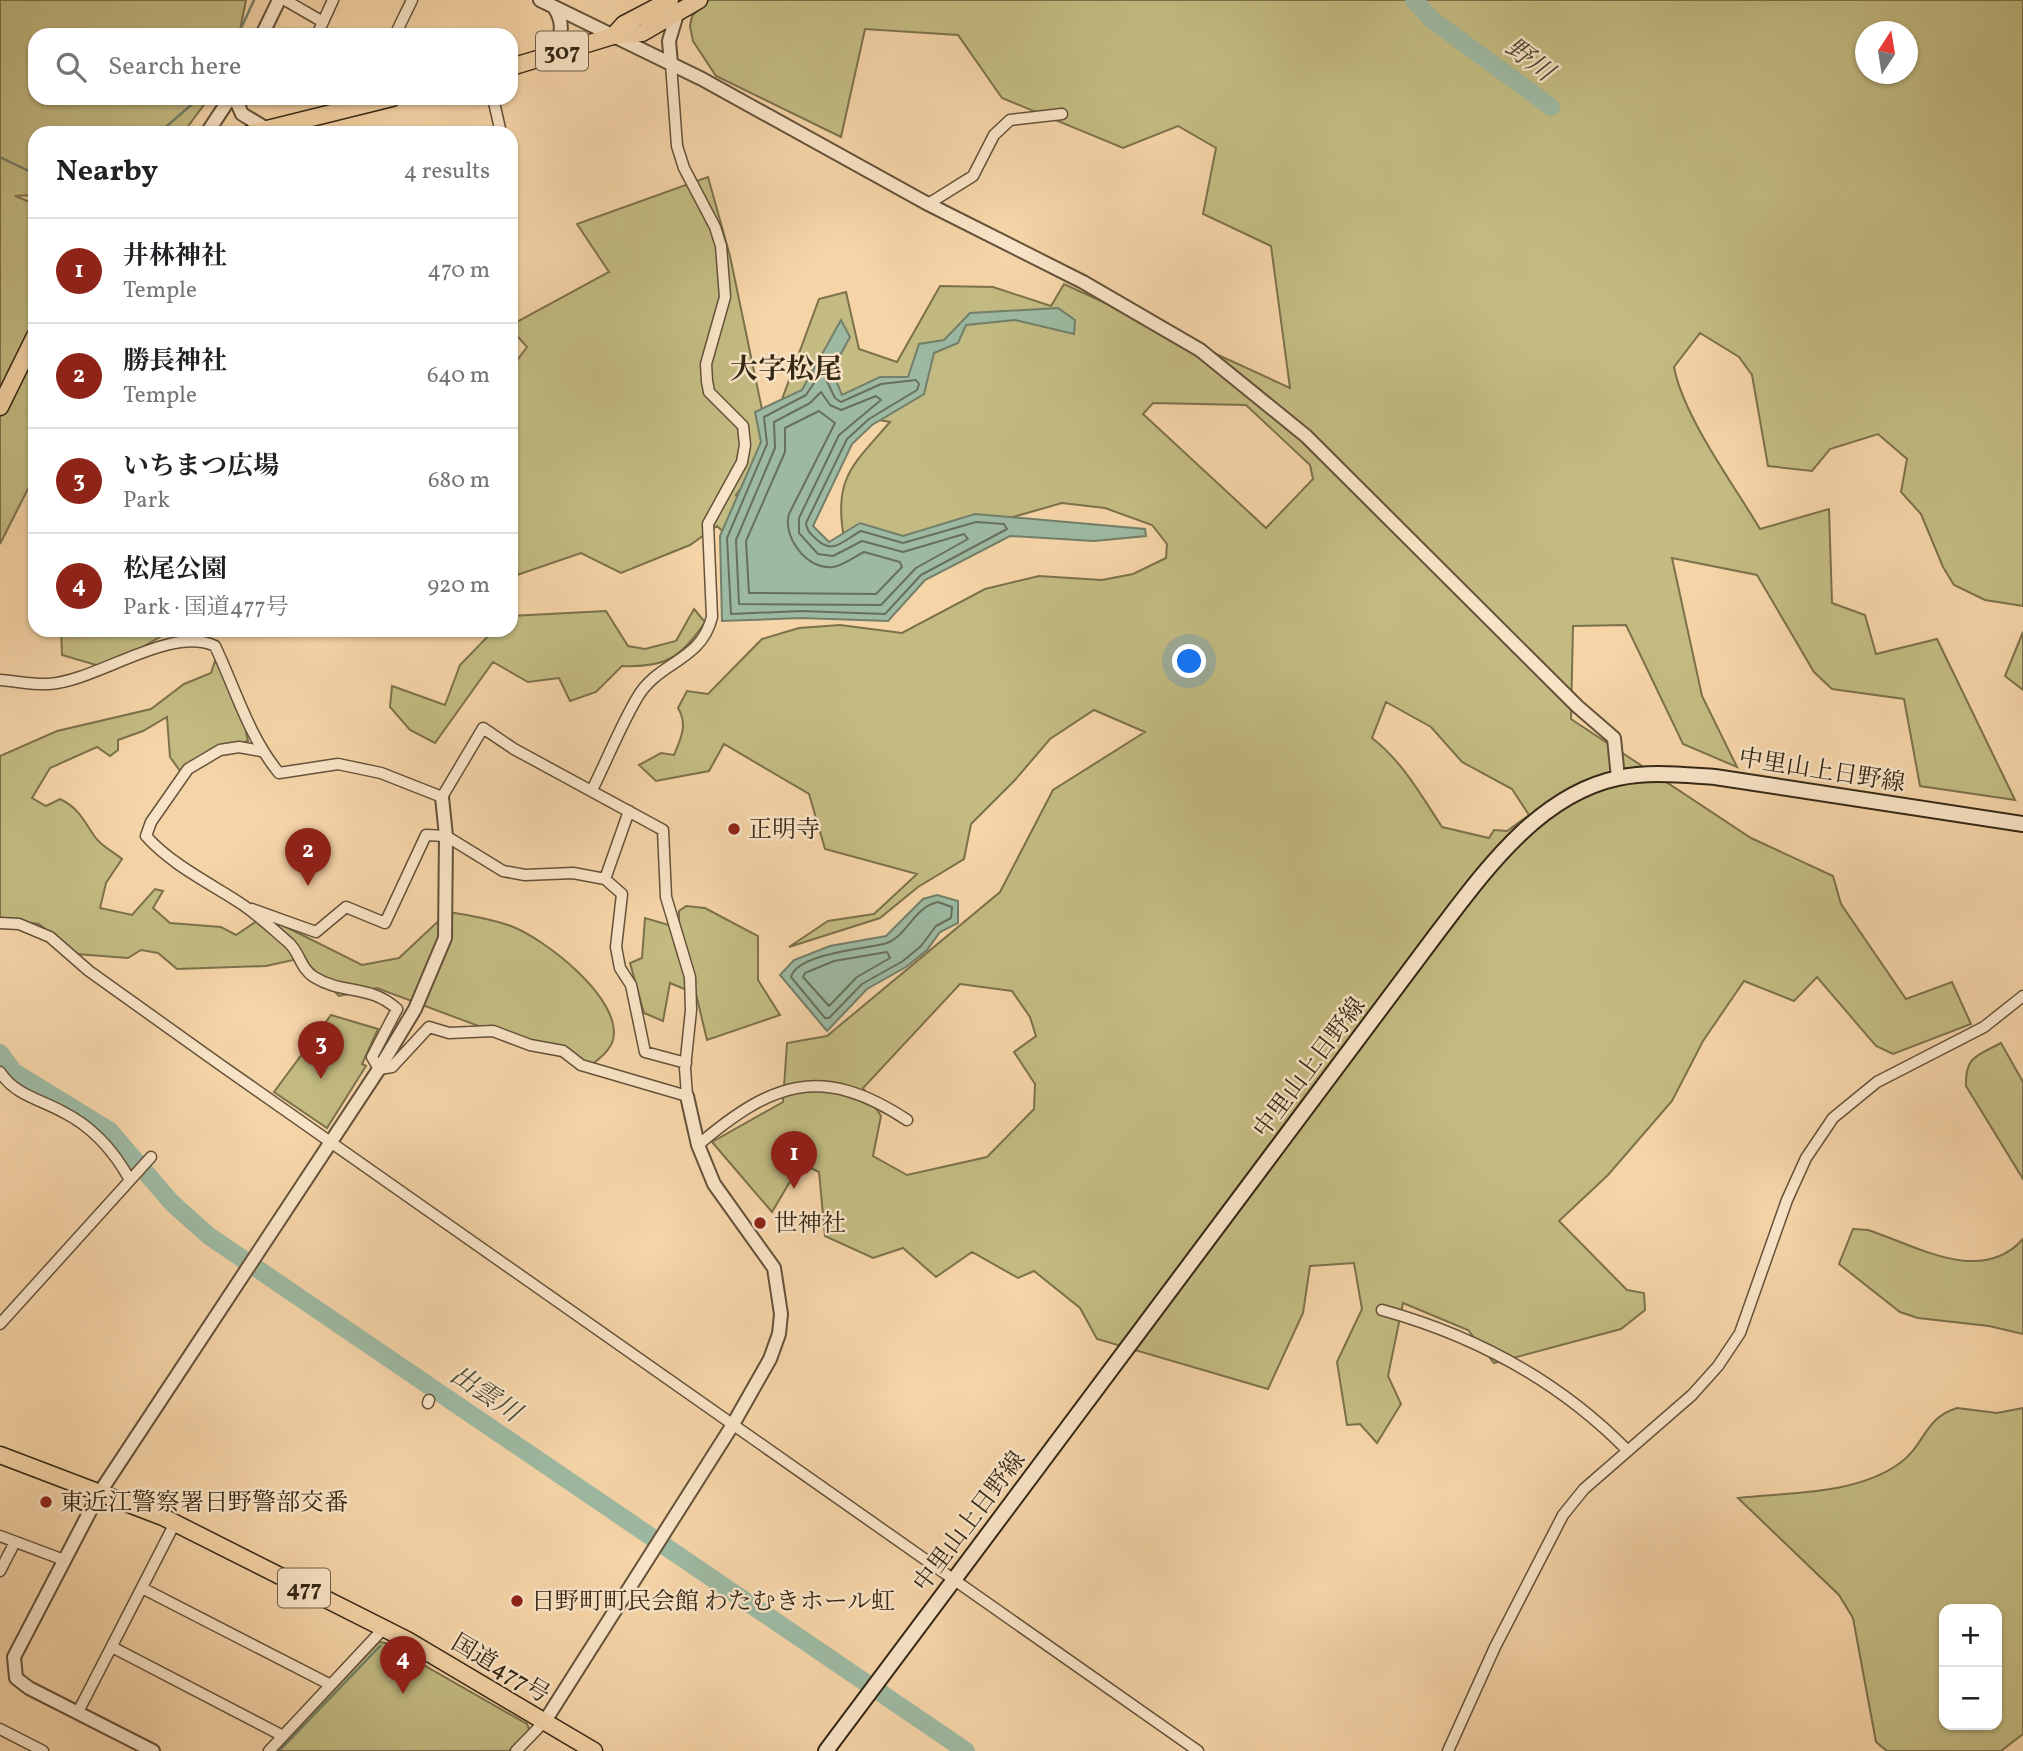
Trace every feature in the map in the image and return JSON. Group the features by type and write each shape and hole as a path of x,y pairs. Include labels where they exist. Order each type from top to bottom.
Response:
{"highway":[{"name":"307","path":"518,65 613,36 642,33 674,7 699,0"},
{"path":"280,126 363,105"},
{"path":"0,407 28,350"},
{"name":"国道477号","path":"0,1455 175,1523 384,1628 594,1751"}],"main road":[{"name":"中里山上日野線","path":"826,1751 1490,864 1522,830 1584,791 1618,778 1665,774 1715,777 2023,824"}],"street":[{"path":"265,28 279,0"},
{"path":"285,0 323,22"},
{"path":"320,28 333,0"},
{"path":"398,28 412,0"},
{"path":"540,0 671,64 928,204 1153,320 1199,351 1306,436 1577,706 1614,738 1618,778"},
{"path":"549,55 562,34 562,24 554,7"},
{"path":"592,790 637,698 655,676 695,650 708,631 712,617 708,524 742,462 745,445 743,426 709,391 706,382 706,364 725,297 721,246 715,227 684,168 677,146 669,41 674,7"},
{"path":"212,126 225,105"},
{"path":"238,105 242,114 263,126"},
{"path":"495,105 499,126"},
{"path":"928,204 973,176 994,135 1010,120 1062,114"},
{"path":"0,680 50,684 163,647 205,641 215,646 261,751 279,773 338,764 381,773 442,797"},
{"path":"153,1751 29,1688 16,1678 13,1669 17,1651 100,1492 379,1069 415,1009 446,938 446,836 442,797 483,728 663,830 666,897 690,977 687,1096 698,1145 713,1184 774,1268 780,1326 775,1348 732,1426 545,1721 516,1751"},
{"path":"261,751 239,747 220,750 188,769 151,822 146,836 169,858 245,906 293,946 304,970 314,977 332,986 370,991 384,997 397,1010 372,1057 379,1069"},
{"path":"605,879 629,811"},
{"path":"245,906 316,932 346,907 385,923 426,835 446,836 503,871 525,875 573,873 605,879 622,894 616,947 620,968 631,985 645,1052 686,1063"},
{"path":"0,923 19,924 50,937 89,971 732,1426 1198,1751"},
{"path":"1448,1751 1549,1537 1584,1489 1692,1395 1718,1366 1740,1333 1787,1200 1806,1158 1833,1118 1877,1082 1984,1027 2023,996"},
{"path":"379,1069 392,1067 429,1027 449,1033 493,1031 530,1045 563,1051 581,1065 687,1096"},
{"path":"0,1072 18,1091 62,1111 98,1136 134,1177"},
{"path":"698,1145 722,1125 770,1095 806,1085 864,1096 881,1103 906,1120"},
{"path":"0,1324 151,1157"},
{"path":"1382,1310 1434,1325 1525,1368 1592,1414 1627,1450"},
{"path":"78,1712 175,1523"},
{"path":"0,1536 64,1560"},
{"path":"0,1571 15,1542"},
{"path":"142,1588 329,1684"},
{"path":"269,1751 384,1628"},
{"path":"112,1647 283,1736"},
{"path":"0,1729 43,1751"}],"shaded area":[{"path":"0,0 246,0 240,28 28,28 28,105 204,105 188,126 28,126 28,195 15,196 28,201 28,489 0,544"},
{"path":"708,0 2023,0 2023,606 1985,600 1954,585 1943,567 1921,514 1901,492 1907,459 1878,434 1830,449 1812,471 1768,466 1752,375 1739,357 1700,333 1674,367 1679,386 1698,428 1760,529 1829,509 1832,603 1865,615 1876,654 1937,639 2015,800 1920,786 1904,699 1832,689 1814,672 1757,575 1672,558 1702,696 1737,767 1683,744 1626,625 1573,626 1571,719 1751,838 1833,876 1841,904 1906,999 1952,982 1971,1024 1893,1054 1876,1046 1817,977 1794,1001 1744,981 1703,1041 1672,1101 1608,1175 1559,1221 1627,1290 1644,1293 1645,1310 1621,1329 1494,1363 1468,1330 1403,1303 1388,1376 1401,1404 1377,1443 1360,1424 1347,1425 1337,1362 1362,1309 1354,1263 1310,1266 1303,1313 1268,1389 1097,1339 1080,1308 1034,1271 1018,1278 972,1252 936,1277 903,1248 873,1258 825,1236 819,1172 801,1163 772,1212 712,1142 783,1102 787,1043 827,1036 1000,892 1053,790 1145,732 1094,710 1050,739 1015,780 971,824 964,859 918,887 880,918 789,947 828,921 874,914 917,874 825,849 809,794 724,744 709,771 656,781 639,765 661,753 674,755 683,726 678,708 687,691 708,694 762,639 799,628 840,625 902,633 985,589 1039,576 1102,580 1133,574 1166,558 1167,544 1152,525 1105,508 1062,503 929,541 845,545 841,505 843,489 855,464 890,422 781,402 819,299 846,292 859,349 897,362 940,286 993,287 1051,306 1064,284 1290,388 1271,246 1203,214 1216,148 1178,126 1123,148 1002,98 958,35 865,29 841,137 716,76 693,41 690,26 692,16","holes":["1153,403 1246,405 1310,465 1313,479 1266,528 1143,414","1386,702 1431,727 1462,762 1512,789 1529,815 1507,831 1494,830 1489,838 1442,827 1402,768 1372,738","960,984 1012,991 1030,1017 1036,1036 1014,1052 1035,1084 1034,1109 987,1157 907,1175 873,1156 881,1116 863,1088"]},
{"path":"708,177 730,256 770,448 736,495 750,530 740,548 717,526 690,545 621,573 581,553 518,575 518,359 527,347 518,337 518,321 609,272 577,224"},
{"path":"694,609 705,622 680,652 650,665 622,666 596,692 570,701 559,678 528,682 493,662 435,743 410,730 390,707 392,686 445,705 460,665 487,637 518,637 518,616 606,611 628,646 645,649 676,641"},
{"path":"2023,632 2023,690 2005,676"},
{"path":"61,637 160,637 106,668 62,655"},
{"path":"215,661 232,688 248,741 221,748 180,771 170,757 167,717 143,731 118,740 118,750 110,756 97,747 50,768 32,798 46,806 60,799 67,803 80,815 98,840 122,859 106,883 100,908 132,915 155,889 163,891 153,908 170,923 221,927 236,935 264,916 362,965 399,958 448,912 511,926 561,957 594,989 613,1024 613,1040 603,1055 588,1067 377,988 339,996 302,958 266,966 177,969 158,953 141,950 128,958 76,954 39,924 0,919 0,756 57,731 151,709 184,684 211,673"},
{"path":"686,906 705,908 758,936 758,980 780,1015 707,1040 696,994 670,983 663,1021 644,1013 630,963 642,958 645,918 679,928 679,911"},
{"path":"331,1015 378,1029 362,1064 366,1066 327,1128 274,1092"},
{"path":"2001,1043 2023,1082 2023,1179 1966,1086 1968,1068 1974,1058"},
{"path":"1853,1229 1868,1230 1928,1252 1968,1261 1988,1260 2006,1253 2023,1239 2023,1334 1989,1326 1918,1318 1900,1312 1839,1264"},
{"path":"1957,1408 1997,1413 2023,1408 2023,1734 2001,1751 1887,1751 1876,1742 1853,1618 1839,1595 1738,1498 1822,1490 1864,1481 1900,1463 1938,1418"},
{"path":"379,1642 527,1724 530,1731 509,1751 276,1751"}],"water":[{"path":"1058,308 1075,320 1074,334 1015,320 966,325 958,343 934,353 924,394 872,425 852,444 813,526 829,542 860,523 903,536 975,514 1145,529 1146,536 1094,541 1010,536 925,580 888,621 801,618 722,621 720,536 761,442 755,412 802,390 841,320 850,337 832,370 842,395 880,377 908,377 919,344 944,340 970,313"},
{"path":"937,895 958,901 958,923 940,932 927,950 906,967 867,989 827,1031 780,975 794,960 830,946 886,936 923,899"}],"waterway":[{"path":"241,28 254,0"},
{"name":"野川","path":"1414,0 1431,19 1551,107"},
{"path":"167,126 191,105"},
{"path":"0,157 28,171"},
{"name":"出雲川","path":"0,1053 14,1072 110,1131 172,1203 209,1236 966,1751"},
{"path":"279,1751 380,1646"}],"place":[{"name":"正明寺","path":"734,829"},
{"name":"勝長神社","path":"308,886"},
{"name":"いちまつ広場","path":"321,1079"},
{"name":"井林神社","path":"794,1189"},
{"name":"世神社","path":"760,1223"},
{"name":"東近江警察署日野警部交番","path":"46,1502"},
{"name":"日野町町民会館 わたむきホール虹","path":"517,1601"},
{"name":"松尾公園","path":"403,1694"}],"district":[{"name":"大字松尾","path":"786,368"}]}
